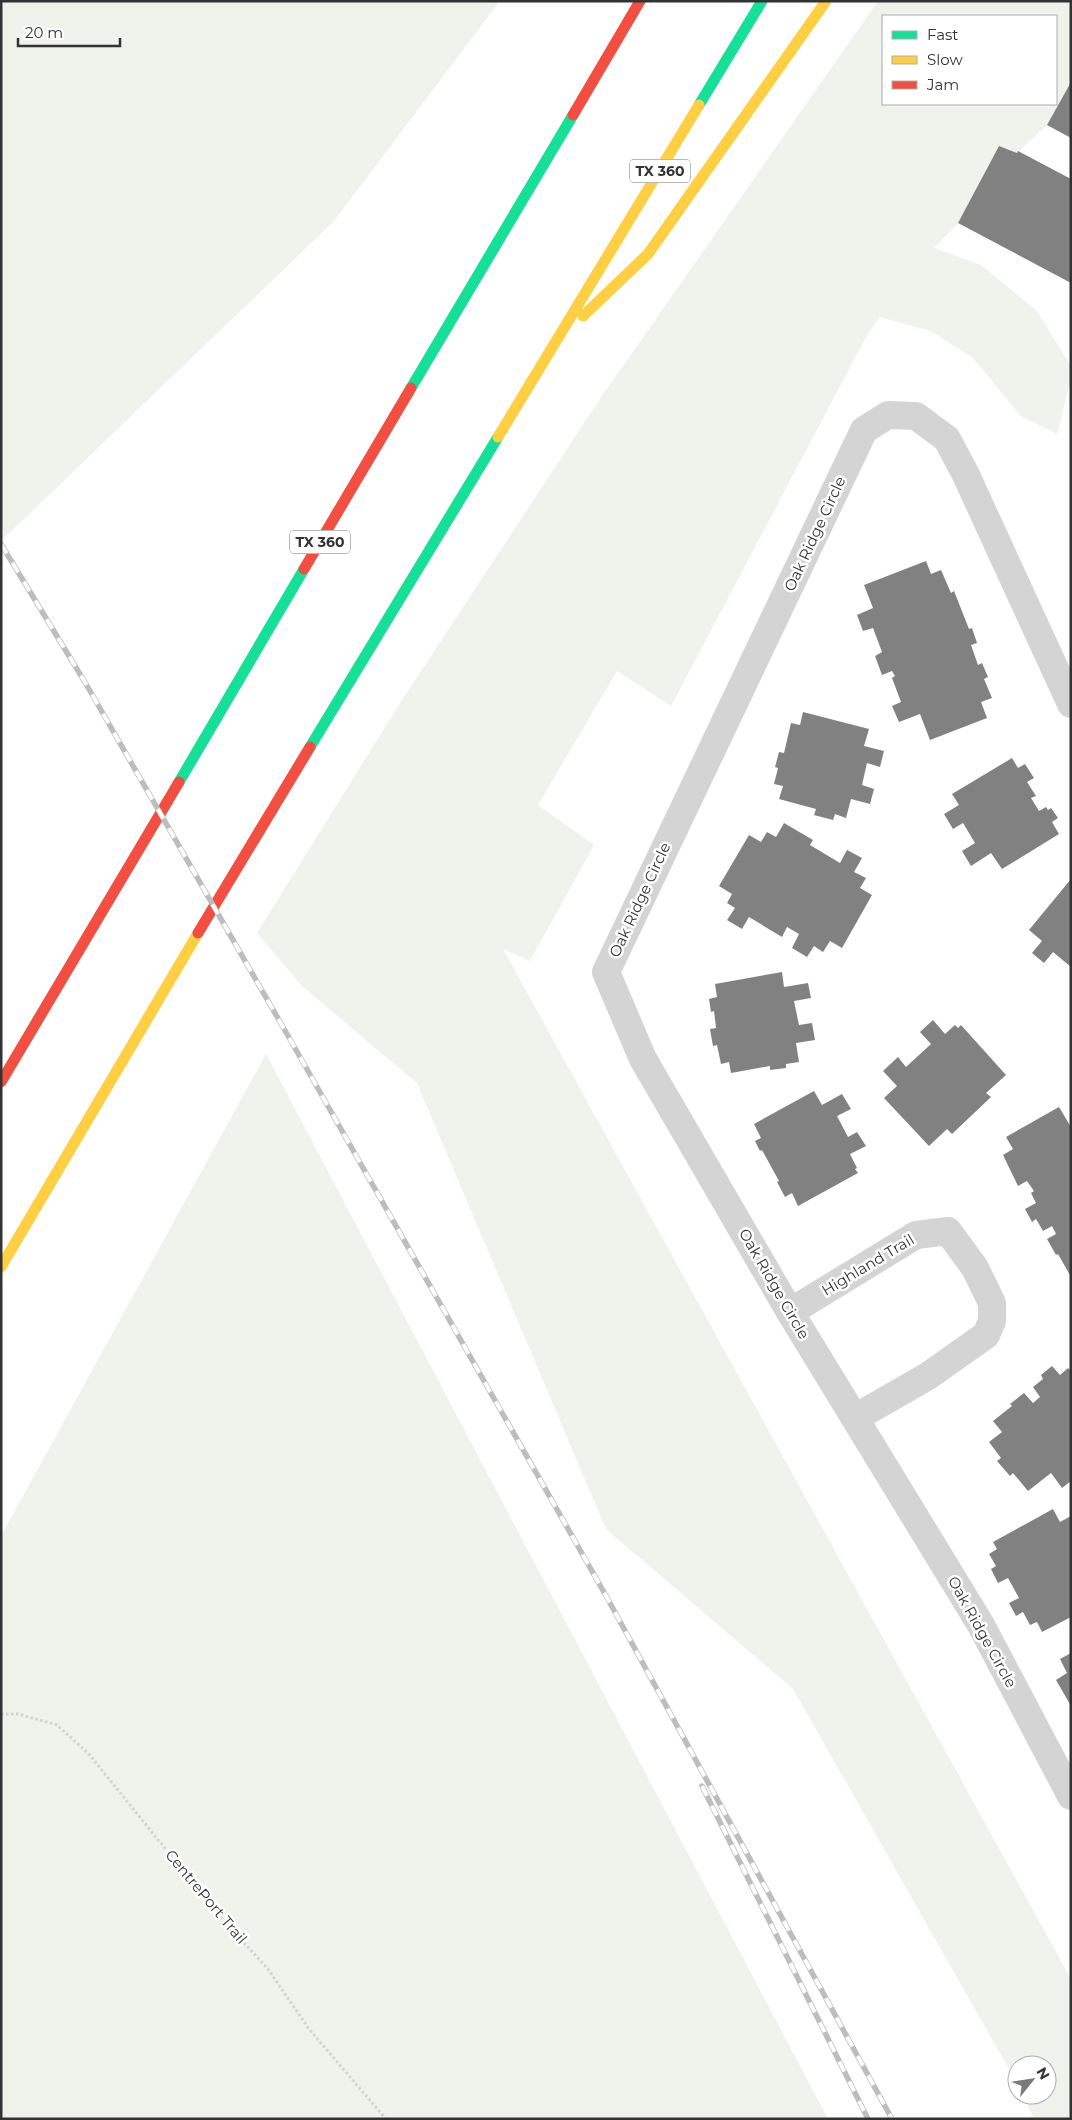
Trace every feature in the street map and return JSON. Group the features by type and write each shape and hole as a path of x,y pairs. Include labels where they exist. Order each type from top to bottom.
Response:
{"highway":[{"name":"TX 360","path":"1,1082 640,1"},
{"name":"TX 360","path":"1,1267 262,826 762,1"},
{"path":"557,341 648,254 826,1"}],"street":[{"name":"Oak Ridge Circle","path":"1071,704 966,475 947,439 916,416 888,415 864,430 606,972 643,1059 790,1312 981,1625 1071,1796"},
{"name":"Highland Trail","path":"790,1312 916,1235 948,1231 975,1268 992,1304 992,1321 986,1335 928,1376 855,1418"}],"path":[{"name":"CentrePort Trail","path":"1,1714 18,1714 57,1725 88,1753 224,1920 268,1970 309,2029 386,2119"}],"shaded area":[{"path":"1,1 500,1 334,221 1,541"},
{"path":"878,1 1071,1 1071,82 1047,125 1017,153 999,146 958,223 934,248 981,265 1037,311 1071,366 1071,380 1057,434 1021,416 973,358 931,331 880,317 867,335 671,706 617,671 538,805 594,845 530,961 503,949 1071,1979 1071,2119 1034,2119 1028,2105 1057,2105 1057,2055 1007,2055 1007,2065 793,1689 606,1529 417,1083 303,987 257,933 400,703 600,399"},
{"path":"266,1054 828,2119 1,2119 1,1536"}],"building":[{"path":"1071,82 1071,138 1047,125"},
{"path":"999,146 1017,153 1018,151 1071,179 1071,283 958,223"},
{"path":"926,561 931,574 941,570 951,593 954,591 969,629 972,628 977,643 971,645 978,665 982,663 988,677 984,679 992,698 981,702 987,718 930,740 920,714 899,722 892,706 901,702 892,678 895,676 892,671 882,675 875,656 882,652 873,628 863,631 857,615 873,608 864,585"},
{"path":"803,712 869,729 864,746 884,751 880,767 867,763 862,785 874,789 870,804 851,799 846,818 835,814 833,820 814,815 816,809 779,799 783,786 774,784 778,768 775,767 779,752 784,753 791,723 800,725"},
{"path":"1012,758 1018,768 1025,764 1034,778 1027,782 1036,796 1031,798 1039,811 1046,807 1048,810 1051,808 1058,818 1052,822 1059,834 1002,869 991,853 971,866 962,851 975,843 963,823 953,829 944,814 959,805 952,794"},
{"path":"784,823 813,840 810,845 840,863 847,850 862,858 854,872 866,878 860,888 872,895 842,948 830,941 823,952 814,946 807,957 792,948 799,934 787,927 782,937 749,917 742,929 727,920 735,908 727,903 732,894 719,886 749,835 761,842 767,832 776,837"},
{"path":"1071,879 1071,967 1053,952 1044,963 1032,953 1042,941 1029,930"},
{"path":"782,972 784,987 808,983 811,998 794,1001 799,1025 812,1023 815,1040 796,1043 799,1062 786,1064 786,1068 770,1070 770,1066 731,1073 729,1062 721,1064 717,1045 713,1046 710,1029 716,1028 714,1011 711,1012 709,999 717,997 715,984"},
{"path":"933,1020 945,1034 955,1025 958,1028 961,1025 1006,1075 986,1093 991,1097 952,1134 947,1129 929,1146 884,1098 897,1086 883,1071 898,1057 906,1067 931,1044 920,1032"},
{"path":"814,1091 822,1105 842,1094 851,1109 837,1116 848,1137 857,1132 866,1146 850,1154 858,1173 798,1206 792,1193 785,1197 777,1182 779,1181 762,1150 760,1151 755,1141 761,1138 754,1124"},
{"path":"1059,1107 1071,1127 1071,1277 1047,1239 1056,1234 1052,1226 1043,1231 1036,1219 1032,1222 1025,1209 1036,1203 1031,1193 1034,1191 1027,1181 1018,1186 1003,1155 1013,1149 1006,1137"},
{"path":"1052,1366 1060,1375 1068,1368 1071,1371 1071,1481 1062,1488 1051,1473 1028,1491 1013,1473 1010,1476 997,1461 1001,1458 989,1442 1002,1432 993,1421 1012,1406 1010,1404 1024,1393 1033,1403 1040,1397 1033,1387 1043,1379 1041,1375"},
{"path":"1053,1509 1060,1522 1071,1516 1071,1617 1042,1632 1037,1622 1030,1625 1023,1612 1016,1616 1009,1603 1019,1598 1008,1578 998,1583 991,1569 996,1566 989,1554 997,1549 993,1542"},
{"path":"1071,1653 1071,1706 1056,1680 1067,1673 1060,1659"}],"railway":[{"path":"1,544 86,684 605,1594 892,2119"},
{"path":"702,1786 868,2119"}],"traffic: fast":[{"path":"699,105 762,1"},
{"path":"411,388 573,115"},
{"path":"310,747 498,437"},
{"path":"179,782 304,569"}],"traffic: slow":[{"path":"583,316 648,254 826,1"},
{"path":"498,437 699,105"},
{"path":"1,1267 198,933"}],"traffic: jam":[{"path":"573,115 640,1"},
{"path":"304,569 411,388"},
{"path":"198,933 310,747"},
{"path":"1,1082 179,782"}]}
